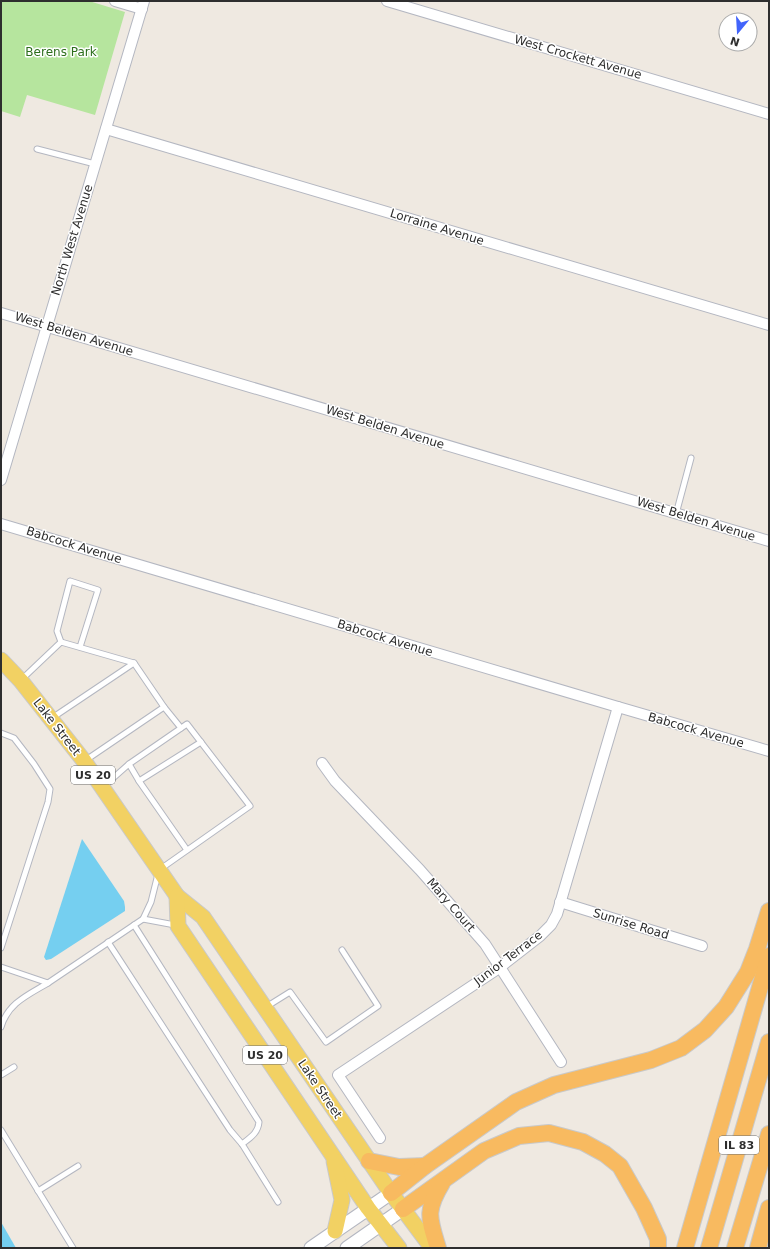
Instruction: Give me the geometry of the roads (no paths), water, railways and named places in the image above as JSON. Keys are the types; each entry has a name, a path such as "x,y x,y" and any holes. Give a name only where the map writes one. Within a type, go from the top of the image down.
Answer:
{"highway":[{"path":"391,1192 425,1166 516,1102 532,1094 554,1084 651,1060 681,1048 687,1044 705,1030 726,1007 739,988 748,972 757,949 769,911"},
{"path":"685,1248 769,956"},
{"name":"IL 83","path":"710,1248 769,1042"},
{"path":"403,1209 484,1151 519,1136 549,1133 583,1142 605,1154 620,1166 644,1208 658,1239 658,1248"},
{"name":"IL 83","path":"735,1248 769,1134"},
{"path":"369,1161 399,1167 425,1166"},
{"path":"438,1248 430,1222 430,1206 434,1196 444,1180"},
{"path":"758,1248 769,1208"}],"main road":[{"name":"Lake Street","path":"1,660 21,681 84,761 176,896 203,917 369,1161 432,1248"},
{"name":"Lake Street","path":"176,896 178,926"},
{"name":"US 20","path":"178,926 368,1208 399,1248"},
{"path":"332,1154 342,1200 335,1231"},
{"path":"311,1248 391,1192"},
{"path":"348,1248 403,1209"}],"street":[{"path":"115,1 143,5"},
{"name":"West Crockett Avenue","path":"387,1 769,114"},
{"name":"North West Avenue","path":"2,476 143,5"},
{"name":"Lorraine Avenue","path":"106,128 769,325"},
{"name":"West Belden Avenue","path":"1,313 769,541"},
{"name":"Babcock Avenue","path":"1,524 618,708 769,751"},
{"name":"Junior Terrace","path":"380,1138 338,1075 499,968 540,936 551,925 557,914 618,708"},
{"name":"Mary Court","path":"322,763 335,781 420,870 485,944 499,968 561,1062"},
{"name":"Sunrise Road","path":"560,902 702,946"}],"lane":[{"path":"37,149 95,164"},
{"path":"676,514 691,458"},
{"path":"61,642 57,631 70,581 98,590 80,647"},
{"path":"61,642 134,663 164,708 181,728"},
{"path":"21,681 61,642"},
{"path":"51,719 134,663"},
{"path":"84,761 164,708"},
{"path":"1,1027 4,1018 12,1007 143,919 151,902 159,870 250,806 187,724 129,764 102,788"},
{"path":"1,733 14,738 34,764 50,789 48,802 1,948"},
{"path":"139,781 201,742"},
{"path":"129,764 139,781 187,850"},
{"path":"143,919 178,926"},
{"path":"134,925 259,1122 255,1134 242,1144"},
{"path":"108,942 230,1130 242,1144 278,1202"},
{"path":"265,1008 290,992 326,1042 378,1006 342,950"},
{"path":"1,967 48,983"},
{"path":"1,1075 14,1067"},
{"path":"1,1130 73,1248"},
{"path":"38,1191 78,1166"}],"water":[{"path":"82,839 124,901 125,911 51,959 46,960 44,957"},
{"path":"1,1222 16,1248 1,1248"}],"park label":[{"name":"Berens Park","path":"61,52"}]}
